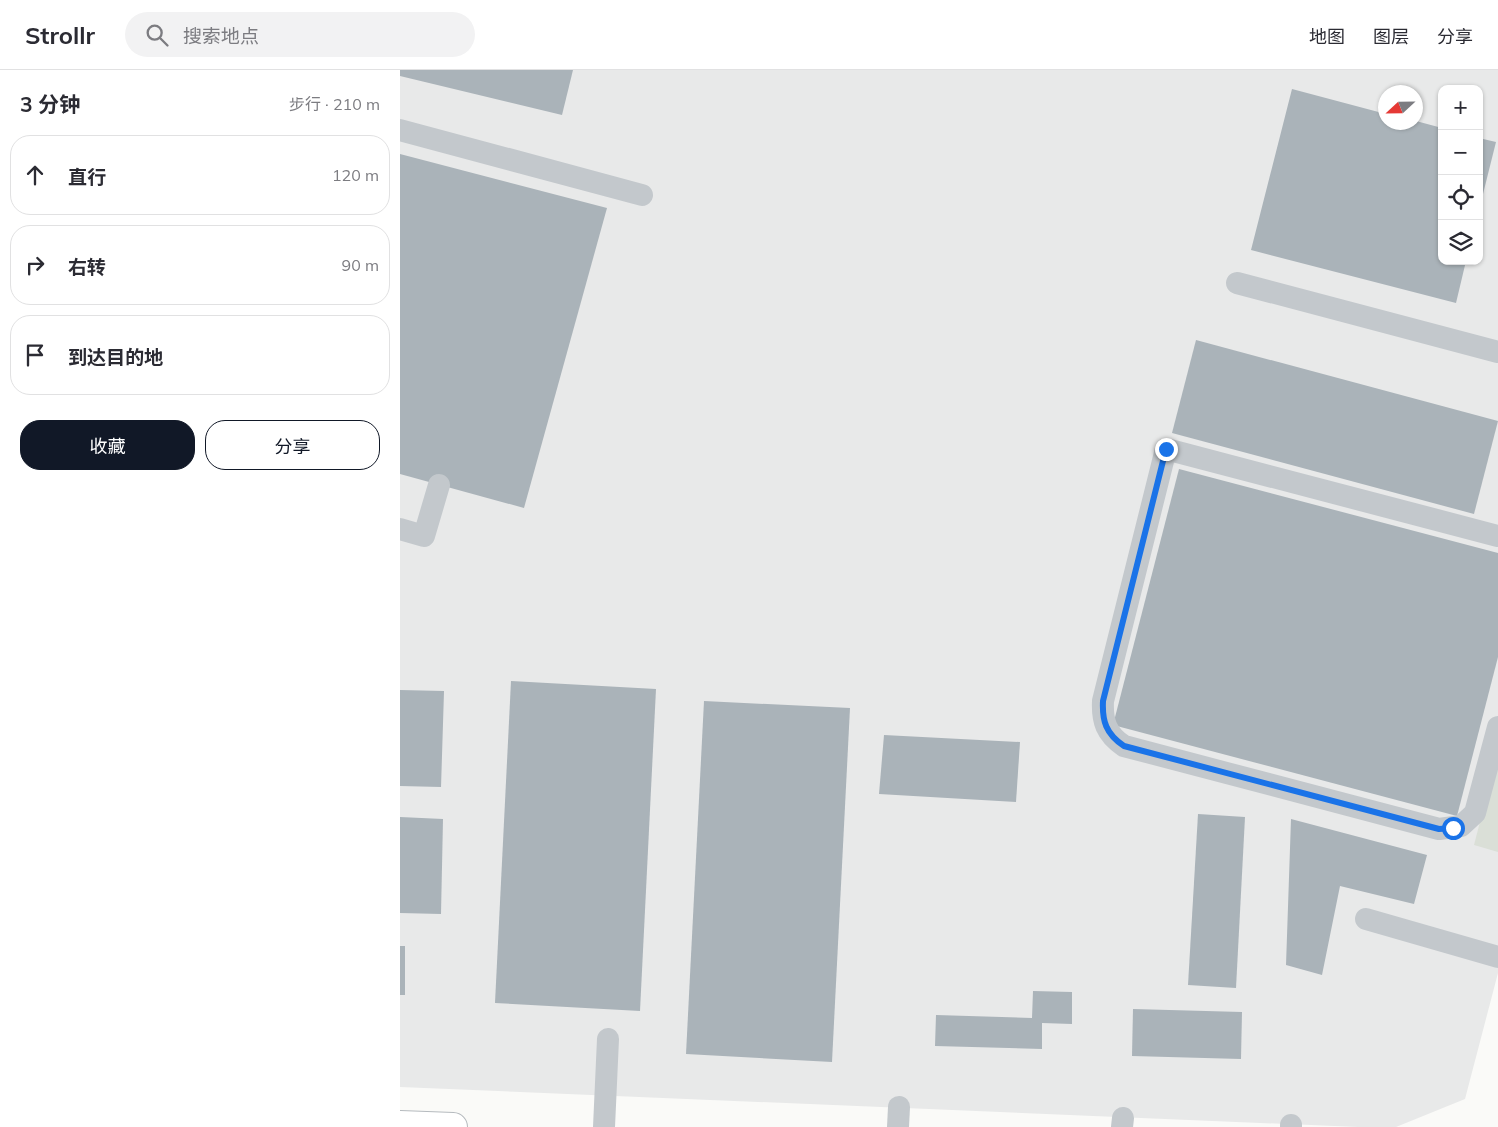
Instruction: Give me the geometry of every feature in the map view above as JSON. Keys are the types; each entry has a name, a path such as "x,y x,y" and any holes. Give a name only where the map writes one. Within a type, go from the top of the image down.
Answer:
{"main road":[{"path":"400,1125 453,1127"}],"lane":[{"path":"400,130 642,195"},
{"path":"1237,283 1498,352"},
{"path":"1498,536 1166,449 1103,701 1102,716 1105,728 1115,740 1124,746 1439,829 1462,826 1476,813 1498,727"},
{"path":"400,529 424,536 439,485"},
{"path":"1366,919 1498,957"},
{"path":"604,1127 608,1039"}],"shaded area":[{"path":"400,70 1498,70 1498,973 1465,1099 1396,1127 1358,1127 400,1087"},
{"path":"1498,752 1498,852 1474,845"}],"building":[{"path":"400,70 573,70 562,115 400,76"},
{"path":"1292,89 1378,112 1378,130 1423,130 1423,123 1438,127 1438,265 1465,265 1456,303 1251,250"},
{"path":"1483,139 1496,142 1483,194"},
{"path":"400,154 607,208 524,508 400,474"},
{"path":"1196,340 1498,421 1474,514 1172,433"},
{"path":"1179,469 1498,553 1498,657 1457,816 1113,725"},
{"path":"511,681 656,689 640,1011 495,1003"},
{"path":"400,690 444,691 441,787 400,786"},
{"path":"704,701 850,708 832,1062 686,1054"},
{"path":"884,735 1020,742 1016,802 879,794"},
{"path":"1198,814 1245,817 1236,988 1188,985"},
{"path":"400,817 443,819 441,914 400,913"},
{"path":"1291,819 1427,855 1414,904 1340,886 1322,975 1286,965"},
{"path":"400,946 405,946 405,995 400,995"},
{"path":"1033,991 1072,992 1072,1024 1042,1023 1042,1049 935,1046 936,1015 1032,1018"},
{"path":"1133,1009 1242,1012 1241,1059 1132,1056"}],"route":[{"path":"1166,449 1103,701 1102,716 1105,728 1115,740 1124,746 1439,829 1453,828"}]}
